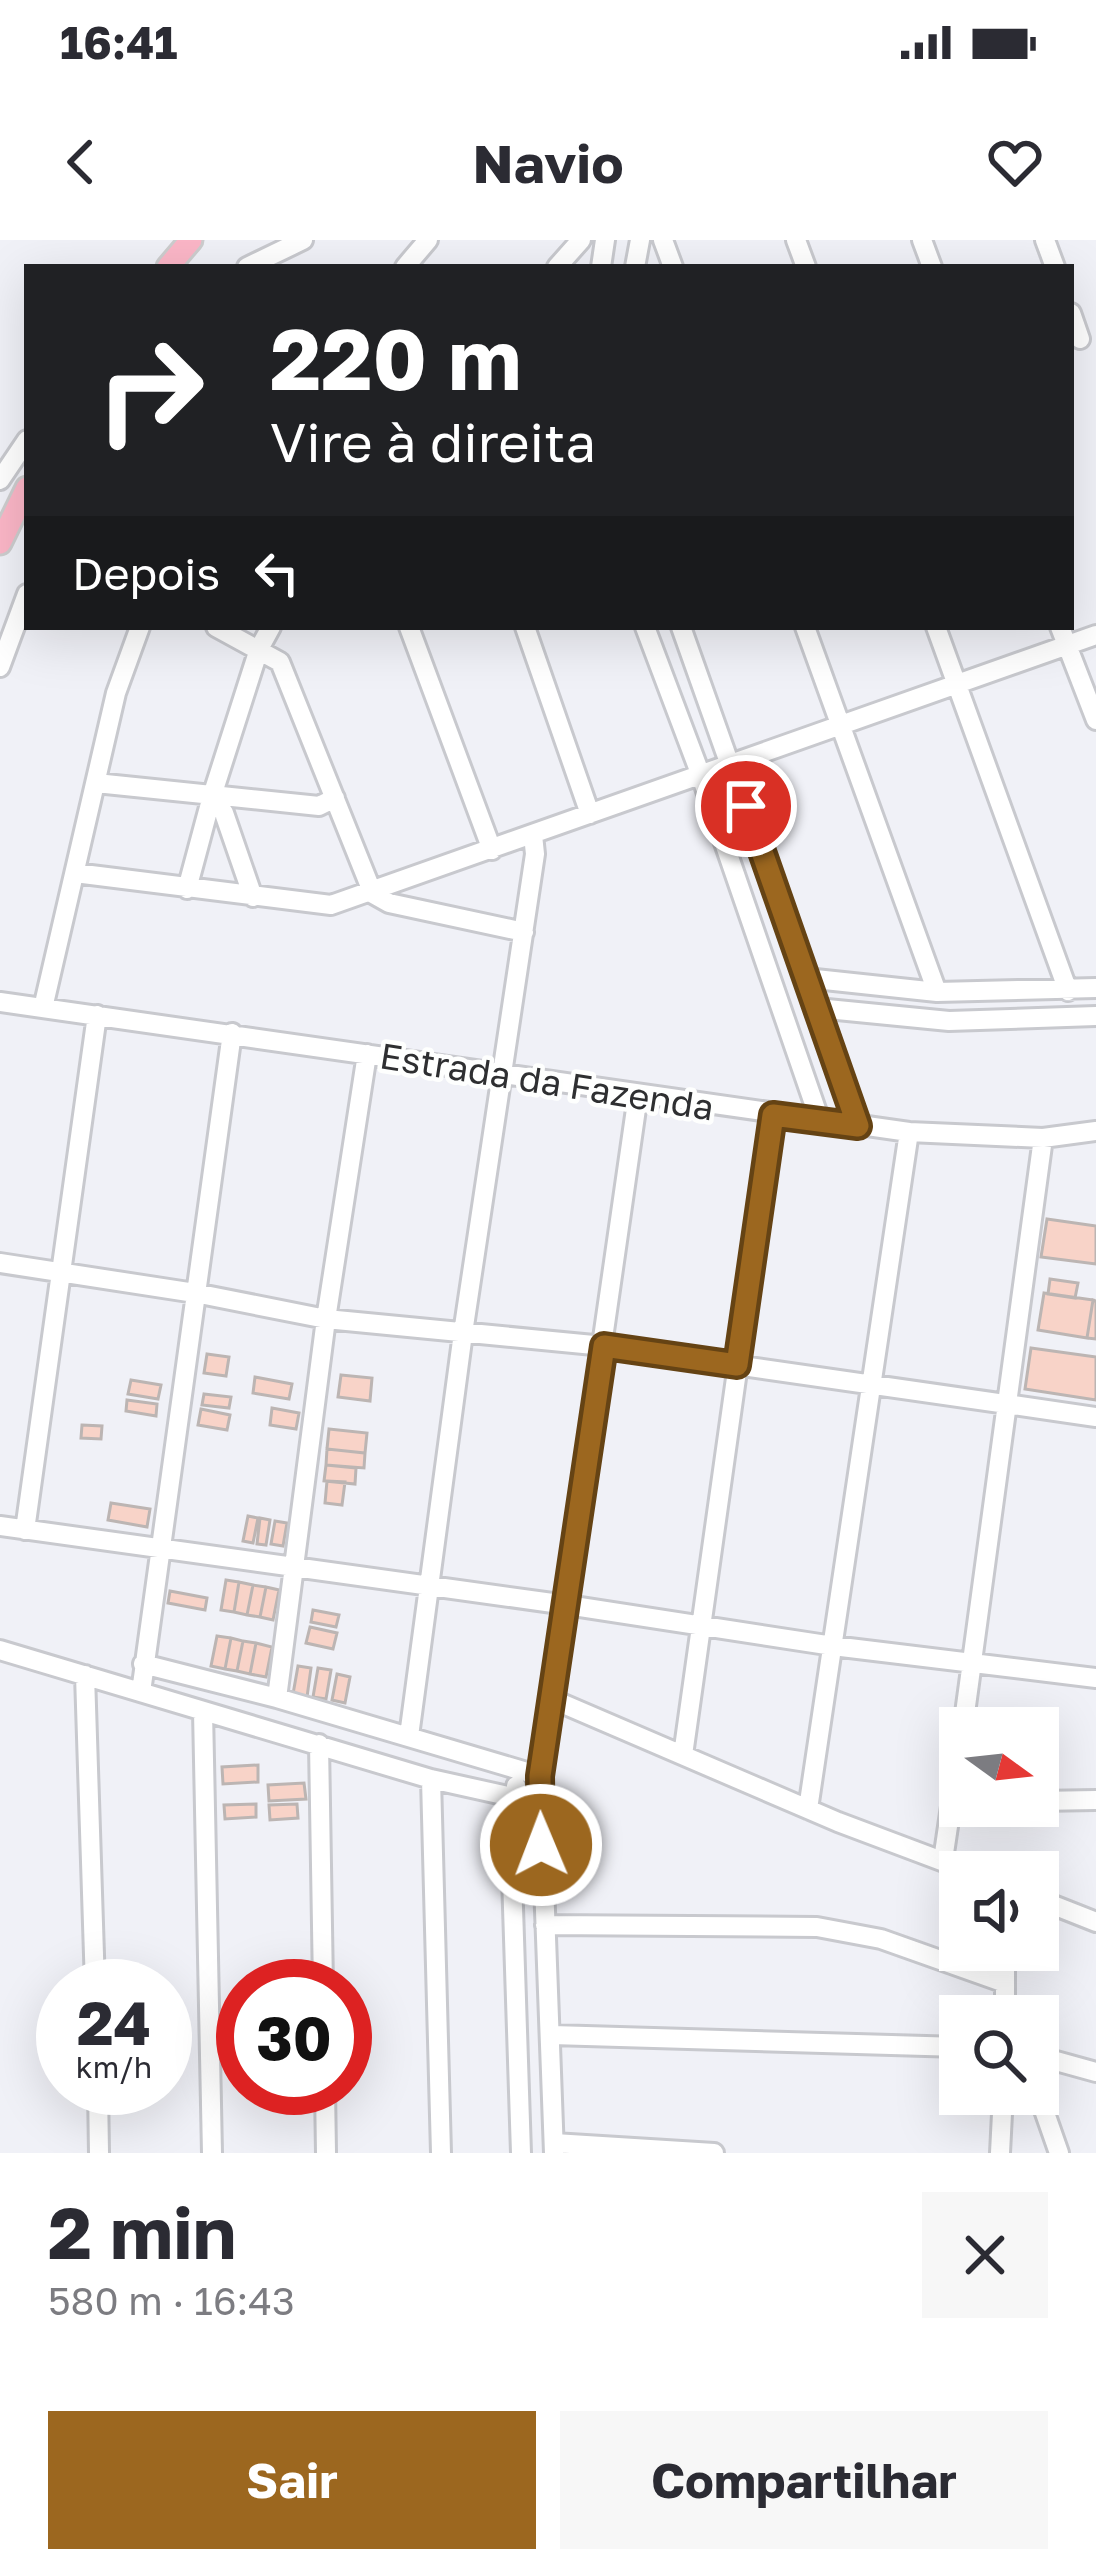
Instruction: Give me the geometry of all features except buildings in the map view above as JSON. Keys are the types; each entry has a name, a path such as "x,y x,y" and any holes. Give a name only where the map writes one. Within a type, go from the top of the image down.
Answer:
{"main road":[{"path":"171,264 191,240"},
{"path":"0,543 24,494"}],"street":[{"path":"408,264 428,240"},
{"path":"560,264 581,240"},
{"path":"253,264 295,244"},
{"path":"0,480 24,444"},
{"path":"0,667 24,602"},
{"path":"43,1008 116,693 139,630"},
{"path":"222,630 280,662 373,894 388,903 524,932"},
{"path":"187,889 212,796 269,630"},
{"path":"410,630 492,850"},
{"path":"526,630 590,814"},
{"path":"646,630 820,1121"},
{"path":"682,630 858,1126"},
{"path":"806,630 937,992"},
{"path":"937,630 1068,991"},
{"path":"74,873 331,905 373,894 955,683 1063,636 1096,635"},
{"path":"1063,636 1096,720"},
{"path":"95,783 319,806 335,798"},
{"path":"212,796 224,813 253,897"},
{"path":"409,1736 535,854 532,835"},
{"path":"806,978 937,992 1096,988"},
{"name":"Estrada da Fazenda","path":"0,1003 909,1132 1043,1138 1096,1131"},
{"path":"817,1008 949,1022 1096,1016"},
{"path":"25,1530 97,1015"},
{"path":"141,1692 232,1033"},
{"path":"277,1698 326,1319 367,1054"},
{"path":"638,1095 540,1776 554,2148 714,2153"},
{"path":"683,1756 773,1115"},
{"path":"808,1809 909,1132"},
{"path":"966,1707 1043,1138"},
{"path":"0,1263 326,1319 604,1346 1096,1417"},
{"path":"0,1526 833,1646 1096,1678"},
{"path":"0,1650 431,1779 539,1803"},
{"path":"143,1664 277,1698 540,1776"},
{"path":"85,1675 94,1959"},
{"path":"554,1700 808,1809 939,1858"},
{"path":"203,1711 212,2153"},
{"path":"319,1744 323,1959"},
{"path":"518,1769 512,1877 521,2153"},
{"path":"431,1779 441,2153"},
{"path":"1059,1801 1096,1799"},
{"path":"1059,1907 1096,1922"},
{"path":"545,1925 829,1928 881,1939 1005,1983"},
{"path":"1005,1971 1005,1995"},
{"path":"552,2035 939,2046"},
{"path":"1059,2062 1096,2072"},
{"path":"98,2115 99,2153"},
{"path":"325,2115 326,2153"},
{"path":"1000,2153 1002,2115"},
{"path":"1046,2115 1059,2153"}],"route":[{"path":"541,1845 540,1776 604,1346 737,1365 773,1115 858,1126 746,806"}]}
